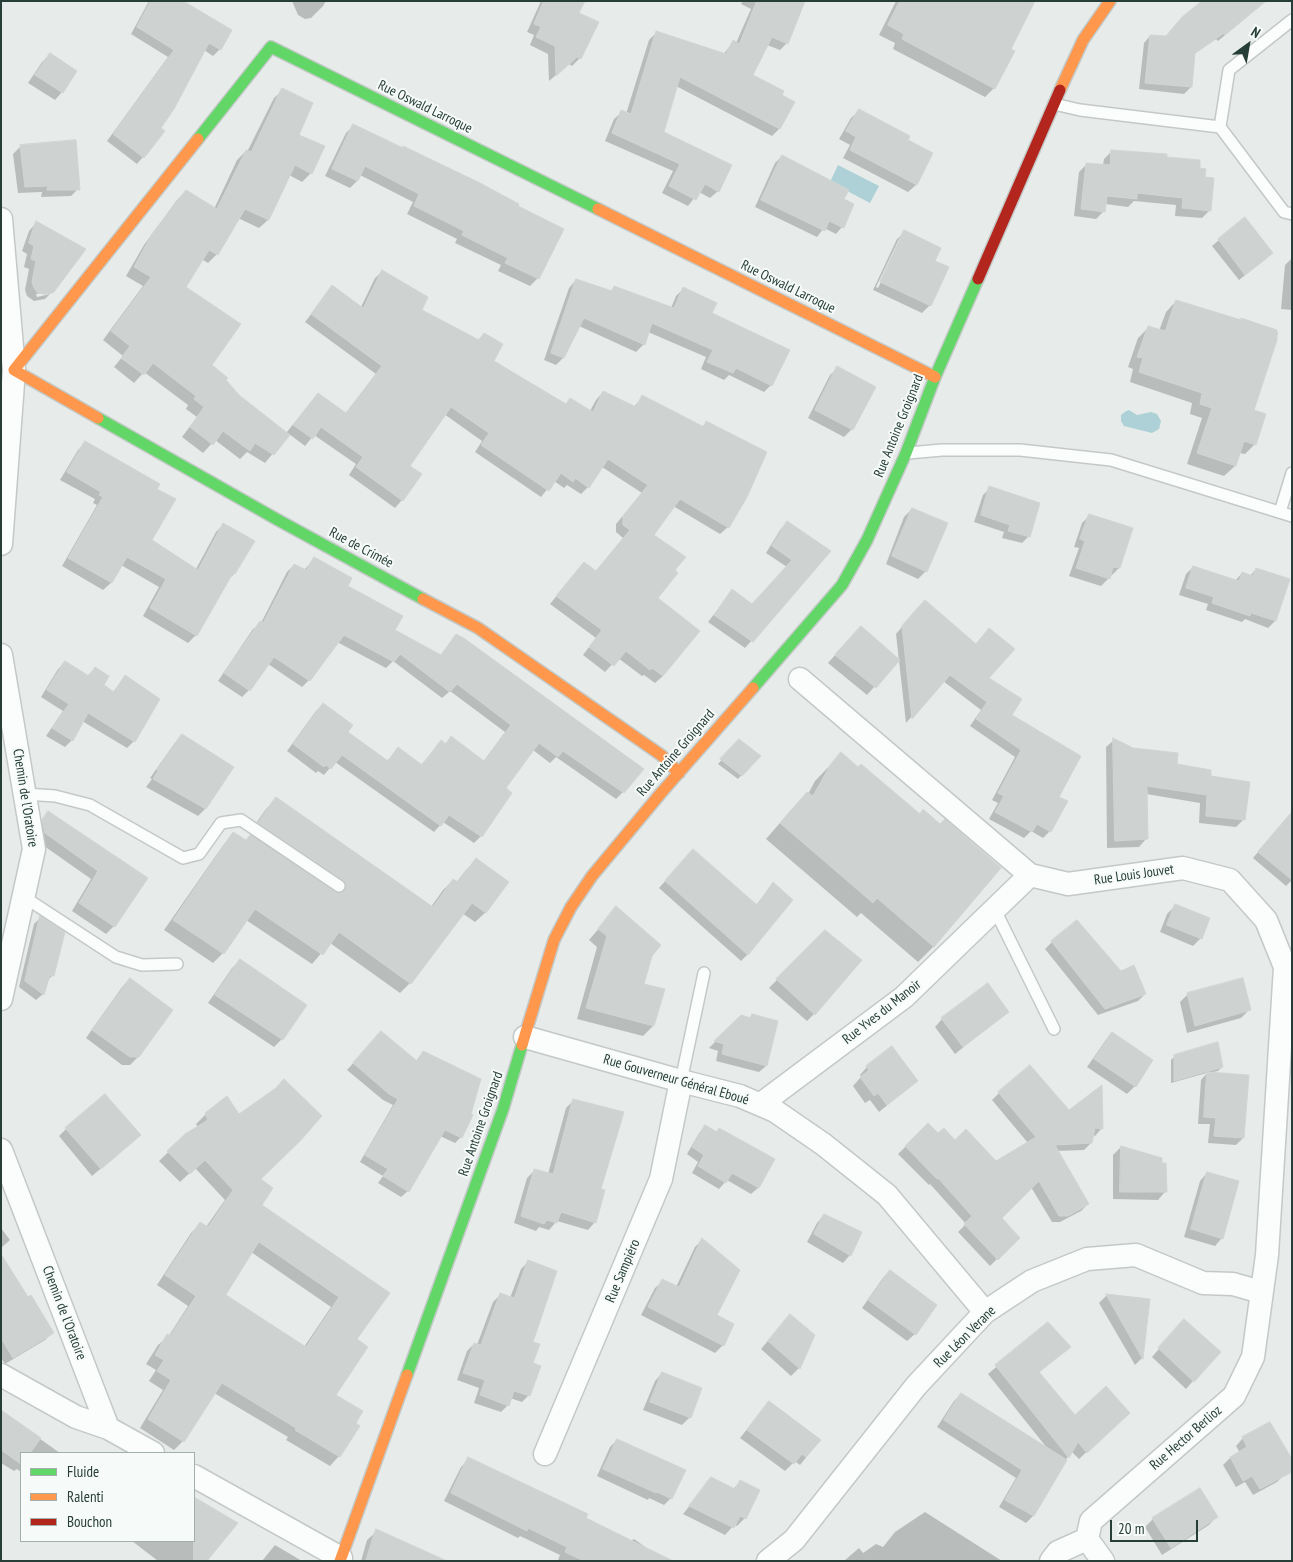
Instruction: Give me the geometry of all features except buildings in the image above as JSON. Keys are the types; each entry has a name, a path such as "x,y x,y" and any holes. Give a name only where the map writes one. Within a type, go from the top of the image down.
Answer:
{"street":[{"name":"Rue Antoine Groignard","path":"341,1559 503,1109 554,940 571,907 592,876 842,585 867,540 906,453 935,377 1083,40 1110,1"},
{"name":"Rue Oswald Larroque","path":"14,370 271,47 935,377"},
{"path":"1,219 14,370 1,544"},
{"name":"Rue de Crimée","path":"14,370 278,520 478,628 661,755 679,773"},
{"name":"Chemin de l'Oratoire","path":"1,655 34,849 1,999"},
{"name":"Rue Louis Jouvet","path":"800,679 1030,875 1068,884 1183,868 1230,880 1266,920 1285,967 1267,1255 1261,1292"},
{"name":"Rue Yves du Manoir","path":"760,1104 904,997 1030,875"},
{"name":"Rue Gouverneur Général Eboué","path":"525,1037 740,1096 776,1111 823,1144 887,1195 985,1312"},
{"name":"Rue Sampiéro","path":"545,1454 661,1179 681,1081"},
{"name":"Chemin de l'Oratoire","path":"1,1150 108,1428"},
{"name":"Rue Léon Verane","path":"768,1561 794,1540 916,1386 985,1312 1032,1281 1087,1259 1136,1255 1203,1283 1233,1284 1261,1292"},
{"name":"Rue Hector Berlioz","path":"1087,1539 1091,1521 1234,1396 1253,1357 1261,1292"},
{"path":"1,1375 76,1417 108,1428 151,1452"},
{"path":"195,1477 341,1559"},
{"path":"1051,1561 1058,1552 1087,1539 1103,1561"}],"lane":[{"path":"1292,20 1229,70 1220,127 1284,212 1292,214"},
{"path":"1054,104 1080,110 1220,127"},
{"path":"906,453 942,450 1020,450 1111,460 1292,516"},
{"path":"1280,512 1292,473"},
{"path":"25,794 55,796 90,805 183,858 199,854 221,823 241,820 339,886"},
{"path":"24,897 116,957 142,964 177,964"},
{"path":"995,910 1054,1029"},
{"path":"681,1081 704,973"}],"water":[{"path":"838,165 879,186 870,203 830,182"},
{"path":"1129,410 1137,415 1151,412 1157,414 1161,421 1159,429 1152,433 1124,426 1121,421 1121,415"}],"traffic: fast":[{"path":"198,139 271,47 598,209"},
{"path":"753,688 842,585 867,540 906,453 935,377 978,279"},
{"path":"98,418 278,520 423,599"},
{"path":"407,1375 503,1109 522,1045"}],"traffic: slow":[{"path":"1060,90 1083,40 1110,1"},
{"path":"98,418 14,370 198,139"},
{"path":"598,209 935,377"},
{"path":"423,599 478,628 661,755 679,773"},
{"path":"522,1045 554,940 571,907 592,876 661,793 753,688"},
{"path":"340,1561 407,1375"}],"traffic: jam":[{"path":"978,279 1060,90"}]}
